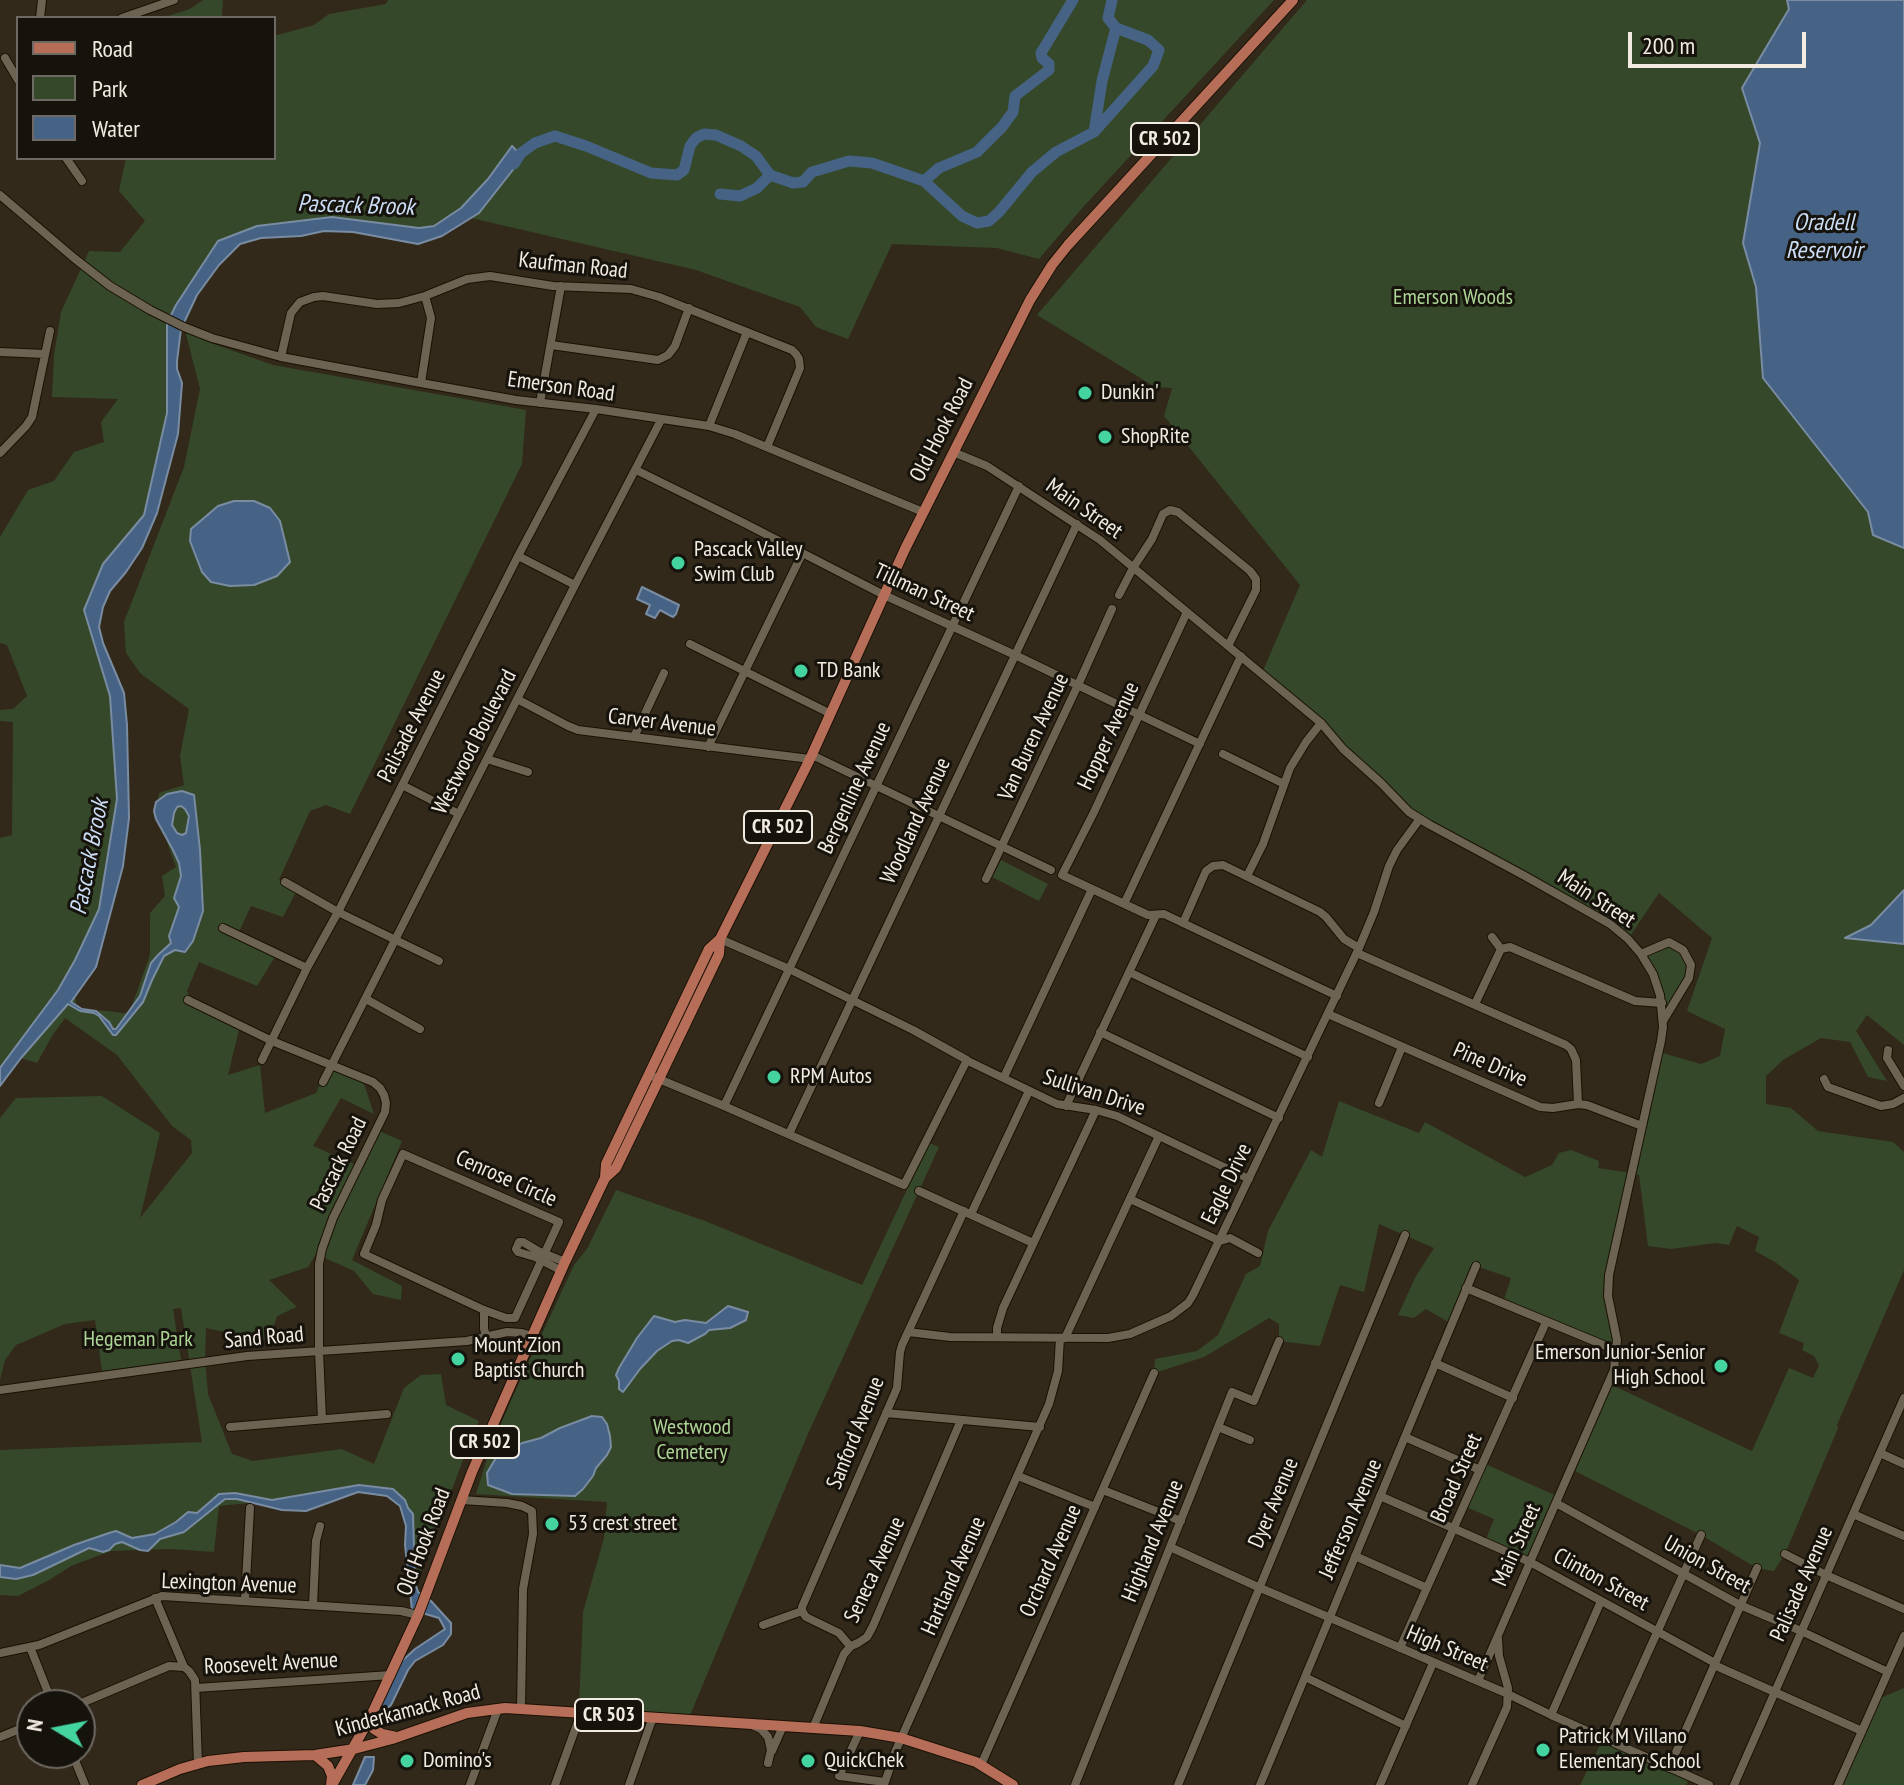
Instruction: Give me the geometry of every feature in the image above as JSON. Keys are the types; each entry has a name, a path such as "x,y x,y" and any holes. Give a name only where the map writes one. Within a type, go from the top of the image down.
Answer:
{"main road":[{"name":"Old Hook Road","path":"332,1785 391,1675 418,1615 478,1458 563,1266 605,1178 616,1168 709,949 720,939 811,757 923,512 1030,300 1068,245 1293,0"},
{"name":"Kinderkamack Road","path":"142,1785 198,1764 235,1757 315,1755 354,1749 467,1713 498,1709 860,1731 901,1738 981,1765 1012,1784"},
{"path":"370,1718 374,1729 398,1737"},
{"path":"315,1755 328,1766 332,1785"}],"street":[{"path":"128,16 174,0"},
{"path":"2,59 16,77"},
{"path":"67,160 82,181"},
{"name":"Emerson Road","path":"0,195 101,279 168,319 212,338 281,357 421,383 709,426 923,512"},
{"name":"Kaufman Road","path":"281,357 291,313 307,299 323,296 388,304 425,296 479,277 501,277 561,286 631,289 689,308 792,350 799,359 798,373 767,447"},
{"path":"540,403 561,286"},
{"path":"421,383 431,318 425,296"},
{"path":"551,345 658,360 672,350 689,308"},
{"path":"0,453 32,417 50,331"},
{"path":"709,426 747,332"},
{"path":"0,352 45,354"},
{"name":"Palisade Avenue","path":"262,1060 596,409"},
{"name":"Westwood Boulevard","path":"323,1082 661,420"},
{"name":"Main Street","path":"953,452 987,466 1100,540 1321,723 1343,749 1419,820 1610,924 1641,954 1653,974 1662,1003 1661,1041 1609,1275 1608,1296 1618,1351 1612,1379 1478,1681"},
{"name":"Tillman Street","path":"636,470 884,595 1200,744"},
{"name":"Bergenline Avenue","path":"724,1106 1019,486"},
{"path":"1119,595 1163,514 1170,510 1178,512 1256,579 1256,590 1228,646"},
{"name":"Woodland Avenue","path":"789,1134 1077,524"},
{"path":"708,747 802,554"},
{"path":"518,556 575,585"},
{"name":"Van Buren Avenue","path":"986,879 1112,609"},
{"name":"Hopper Avenue","path":"1092,889 1062,875 1187,612"},
{"path":"690,644 831,714"},
{"path":"1124,904 1241,656"},
{"path":"634,737 664,673"},
{"name":"Carver Avenue","path":"517,699 578,730 811,757 1051,870"},
{"path":"1247,876 1263,844 1297,756 1321,723"},
{"path":"1223,754 1284,784"},
{"path":"487,759 528,772"},
{"path":"402,785 459,814"},
{"name":"Eagle Drive","path":"908,1332 950,1337 1120,1336 1171,1316 1188,1303 1358,951 1372,920 1389,866 1419,820"},
{"path":"1183,923 1209,868 1223,865 1320,912 1358,951 1562,1042 1571,1049 1576,1060 1578,1104"},
{"path":"285,882 338,912 439,961"},
{"path":"1004,1077 1092,889 1148,915 1164,914 1337,996"},
{"path":"1066,1106 1156,915"},
{"path":"223,928 307,968"},
{"path":"1492,937 1501,949"},
{"name":"Sullivan Drive","path":"720,939 852,1000 1047,1100 1117,1116 1249,1179"},
{"path":"1641,954 1669,942 1683,950 1691,965 1689,978 1663,1021"},
{"path":"1501,949 1510,947 1635,1001 1662,1003"},
{"path":"1475,1004 1501,949"},
{"path":"1129,972 1308,1057"},
{"path":"366,999 420,1029"},
{"name":"Pascack Road","path":"188,1000 272,1041 373,1082 380,1088 386,1103 385,1112 333,1218 322,1249 319,1264 322,1419"},
{"name":"Pine Drive","path":"1328,1014 1540,1107 1587,1105 1642,1126"},
{"path":"1100,1032 1279,1118"},
{"path":"1379,1103 1402,1047"},
{"path":"1888,1050 1887,1058 1904,1086"},
{"path":"654,1077 904,1185 968,1061"},
{"path":"1824,1079 1828,1087 1881,1106 1904,1098"},
{"name":"Sanford Avenue","path":"802,1611 897,1388 900,1352 908,1332 1029,1091"},
{"path":"997,1337 1003,1308 1096,1110"},
{"name":"Hartland Avenue","path":"860,1731 839,1776 885,1782 901,1738 1040,1427 1054,1388 1062,1338 1159,1136"},
{"name":"Cenrose Circle","path":"403,1154 559,1222 543,1257 515,1318 506,1318 364,1254 382,1200 403,1154"},
{"path":"919,1191 1033,1243"},
{"path":"1130,1199 1220,1241 1230,1238 1258,1253"},
{"name":"Dyer Avenue","path":"1178,1785 1405,1235"},
{"path":"543,1257 563,1266"},
{"name":"Jefferson Avenue","path":"1260,1785 1476,1266"},
{"path":"1466,1288 1618,1351"},
{"path":"484,1310 487,1338"},
{"name":"Broad Street","path":"1400,1648 1546,1322"},
{"name":"Sand Road","path":"0,1390 223,1359 467,1341 507,1332 532,1336"},
{"name":"Highland Avenue","path":"1075,1785 1232,1392 1254,1401 1279,1341"},
{"path":"1435,1363 1513,1398"},
{"name":"Orchard Avenue","path":"981,1765 1154,1373"},
{"name":"Palisade Avenue","path":"1734,1785 1904,1398"},
{"path":"886,1413 1040,1427"},
{"path":"230,1427 387,1414"},
{"name":"Seneca Avenue","path":"813,1728 844,1654 850,1646 863,1640 873,1626 961,1420"},
{"path":"1218,1427 1250,1440"},
{"path":"1405,1437 1480,1470"},
{"path":"1880,1453 1904,1464"},
{"path":"1018,1476 1095,1507"},
{"path":"1103,1490 1181,1521"},
{"name":"Clinton Street","path":"1380,1496 1530,1562 1714,1664 1862,1731"},
{"path":"462,1500 528,1508 534,1518 523,1589 521,1709"},
{"name":"Union Street","path":"1556,1503 1740,1605 1888,1672"},
{"path":"245,1600 250,1508"},
{"path":"1853,1514 1904,1536"},
{"path":"313,1605 316,1541 320,1526"},
{"path":"1608,1741 1701,1535"},
{"name":"High Street","path":"1170,1547 1709,1785"},
{"path":"1785,1554 1904,1609"},
{"path":"1355,1556 1427,1588"},
{"path":"1669,1768 1757,1568"},
{"name":"Lexington Avenue","path":"0,1653 30,1647 155,1598 170,1595 401,1611 418,1615"},
{"path":"155,1598 184,1667"},
{"path":"1551,1715 1601,1601"},
{"path":"763,1625 802,1611 806,1617 839,1633 850,1646"},
{"path":"1472,1785 1503,1716 1508,1694 1498,1645 1502,1623"},
{"path":"1838,1785 1904,1636"},
{"path":"30,1647 47,1689"},
{"path":"1380,1785 1433,1663"},
{"name":"Roosevelt Avenue","path":"96,1697 169,1666 184,1667 193,1675 196,1688 391,1675"},
{"path":"1305,1677 1406,1726"},
{"path":"196,1688 198,1764"},
{"path":"470,1785 498,1709"},
{"path":"555,1785 581,1713"},
{"path":"629,1785 653,1717"},
{"path":"750,1724 768,1737 771,1750 768,1763 783,1726"}],"green space":[{"path":"203,0 223,0 222,16 168,16 190,9"},
{"name":"Hegeman Park","path":"388,0 1274,0 1039,259 997,248 892,244 848,339 816,327 800,307 696,270 471,218 419,228 332,217 257,226 176,305 167,323 167,413 144,515 103,564 84,610 110,696 117,799 99,909 72,968 77,1010 129,1014 150,955 150,913 165,896 162,876 176,867 156,811 159,793 184,785 180,756 189,709 141,674 126,653 124,622 184,467 200,389 185,330 208,342 273,365 526,410 522,464 350,814 326,805 310,811 279,880 297,890 283,917 251,906 237,936 276,955 257,986 199,962 187,991 193,1007 239,1030 228,1075 260,1065 265,1113 316,1093 329,1065 364,1084 374,1114 341,1098 313,1146 361,1167 379,1131 402,1141 352,1260 402,1286 401,1300 373,1294 354,1271 316,1254 308,1267 269,1280 297,1307 277,1316 269,1341 206,1328 208,1394 232,1454 253,1461 342,1449 374,1464 404,1388 421,1375 441,1374 446,1405 479,1421 416,1584 405,1500 359,1485 277,1500 254,1497 258,1502 219,1506 214,1552 171,1549 111,1551 71,1566 18,1596 0,1595 0,1450 202,1442 181,1308 173,1309 181,1360 102,1371 95,1320 65,1324 16,1345 5,1360 0,1380 0,1118 16,1098 102,1096 160,1133 140,1218 192,1153 191,1140 172,1126 117,1055 65,1018 37,1063 21,1058 6,1060 0,1068 0,838 12,835 13,722 0,721 0,710 13,709 27,696 7,645 0,643 0,537 28,490 54,481 74,452 104,442 101,422 118,399 52,397 54,355 61,312 89,251 120,252 145,221 119,191 126,160 276,160 276,35 314,25 329,14 386,4"},
{"name":"Emerson Woods","path":"1307,0 1787,0 1789,9 1742,88 1760,143 1743,243 1756,287 1763,378 1868,512 1873,535 1904,548 1904,890 1871,925 1846,937 1904,944 1904,1045 1867,1015 1856,1031 1887,1081 1868,1077 1850,1042 1821,1038 1783,1060 1766,1076 1766,1104 1791,1108 1818,1131 1893,1142 1904,1152 1904,1270 1785,1554 1774,1571 1757,1568 1701,1535 1571,1469 1612,1379 1614,1386 1752,1451 1789,1368 1813,1378 1819,1365 1814,1356 1802,1350 1804,1343 1779,1333 1799,1280 1755,1251 1759,1237 1737,1226 1729,1245 1715,1243 1671,1249 1648,1246 1639,1175 1632,1174 1609,1275 1618,1351 1503,1303 1511,1278 1476,1266 1452,1324 1426,1309 1414,1318 1398,1315 1416,1276 1434,1248 1379,1224 1364,1292 1340,1285 1320,1346 1279,1341 1279,1324 1269,1318 1204,1357 1154,1373 1155,1359 1197,1351 1218,1335 1246,1274 1260,1266 1268,1231 1311,1150 1322,1157 1339,1101 1419,1133 1425,1122 1525,1177 1552,1165 1559,1153 1571,1150 1599,1161 1598,1168 1631,1173 1659,1052 1701,1064 1720,1056 1725,1029 1687,1011 1712,938 1659,893 1628,939 1409,812 1262,673 1300,585 1164,416 1172,388 1155,387 1037,315"},
{"path":"1001,860 1048,884 1039,901 992,877"},
{"path":"1669,942 1683,950 1691,965 1663,1021 1662,1003 1641,954"},
{"name":"Westwood Cemetery","path":"929,1143 939,1147 807,1436 688,1720 581,1713 583,1612 604,1538 607,1502 476,1494 489,1452 513,1396 574,1265 587,1249 616,1190 705,1221 862,1285"},
{"path":"1483,1463 1559,1497 1530,1562 1485,1542 1494,1519 1464,1506"},
{"path":"1904,1688 1904,1785 1838,1785 1876,1700"},
{"path":"1603,1739 1690,1777 1686,1785 1580,1785"}],"water":[{"name":"Oradell Reservoir","path":"1787,0 1904,0 1904,548 1873,535 1868,512 1763,378 1756,287 1743,243 1760,143 1742,88 1789,9"},
{"path":"512,146 523,157 479,213 442,236 418,244 353,232 324,231 301,236 261,238 240,244 219,265 197,295 181,329 177,361 182,383 178,434 157,513 142,548 110,591 99,627 124,693 129,818 123,866 96,967 71,1002 82,1009 96,1011 116,1029 140,996 151,963 171,943 169,936 179,907 174,898 181,876 179,863 154,811 156,802 167,794 182,791 194,795 203,911 193,941 185,952 175,950 164,956 143,1002 116,1035 99,1016 68,1004 0,1086 0,1068 58,990 99,909 117,799 110,696 84,610 103,564 144,515 167,413 167,323 176,305 218,241 257,226 332,217 419,228 434,226 461,208 488,179","holes":["177,807 185,809 189,816 186,833 182,835 172,825"]},
{"path":"234,501 254,501 270,508 280,521 290,562 277,576 254,585 230,586 211,582 202,572 190,541 191,529 218,506"},
{"path":"642,587 679,605 676,614 673,617 660,610 655,618 646,614 650,605 637,599"},
{"path":"1904,890 1904,944 1845,938 1871,925"},
{"path":"728,1306 748,1312 746,1320 730,1328 709,1330 688,1343 672,1341 657,1351 623,1392 619,1389 616,1375 619,1368 654,1316 675,1322 706,1323"},
{"path":"592,1416 602,1417 607,1424 611,1447 593,1476 575,1496 512,1494 488,1485 487,1473 501,1453"},
{"path":"359,1485 393,1489 405,1500 413,1514 418,1592 451,1623 451,1634 443,1645 415,1661 408,1670 382,1717 376,1714 402,1661 445,1629 439,1618 412,1610 406,1526 400,1506 387,1496 358,1492 306,1511 282,1510 225,1499 184,1532 160,1539 148,1551 122,1542 103,1552 89,1548 33,1575 16,1579 0,1577 0,1565 20,1568 116,1531 132,1538 155,1534 188,1512 197,1513 219,1494 235,1493 272,1500"},
{"path":"365,1757 374,1757 373,1770 365,1785 353,1785"}],"waterway":[{"name":"Pascack Brook","path":"924,181 939,168 977,152 1013,112 1015,96 1049,70 1049,64 1041,53 1073,0"},
{"name":"Pascack Brook","path":"514,164 521,153 535,143 555,136 651,173 677,175 684,170 690,146 696,138 704,134 716,135 756,156 770,175 793,183 803,182 812,172 849,161 872,163 924,181 962,216 977,223 989,221 1032,172 1056,152 1094,132 1153,66 1159,50 1148,40 1116,28 1108,18 1112,0"},
{"name":"Pascack Brook","path":"1094,132 1102,81 1116,28"},
{"path":"720,194 740,196 757,188 770,175"}],"place":[{"name":"Dunkin'","path":"1085,393"},
{"name":"ShopRite","path":"1105,437"},
{"name":"Pascack Valley Swim Club","path":"678,563"},
{"name":"TD Bank","path":"801,671"},
{"name":"RPM Autos","path":"774,1077"},
{"name":"Mount Zion Baptist Church","path":"458,1359"},
{"name":"Emerson Junior-Senior High School","path":"1721,1366"},
{"name":"53 crest street","path":"552,1524"},
{"name":"Patrick M Villano Elementary School","path":"1543,1750"},
{"name":"Domino's","path":"407,1761"},
{"name":"QuickChek","path":"808,1761"}]}
